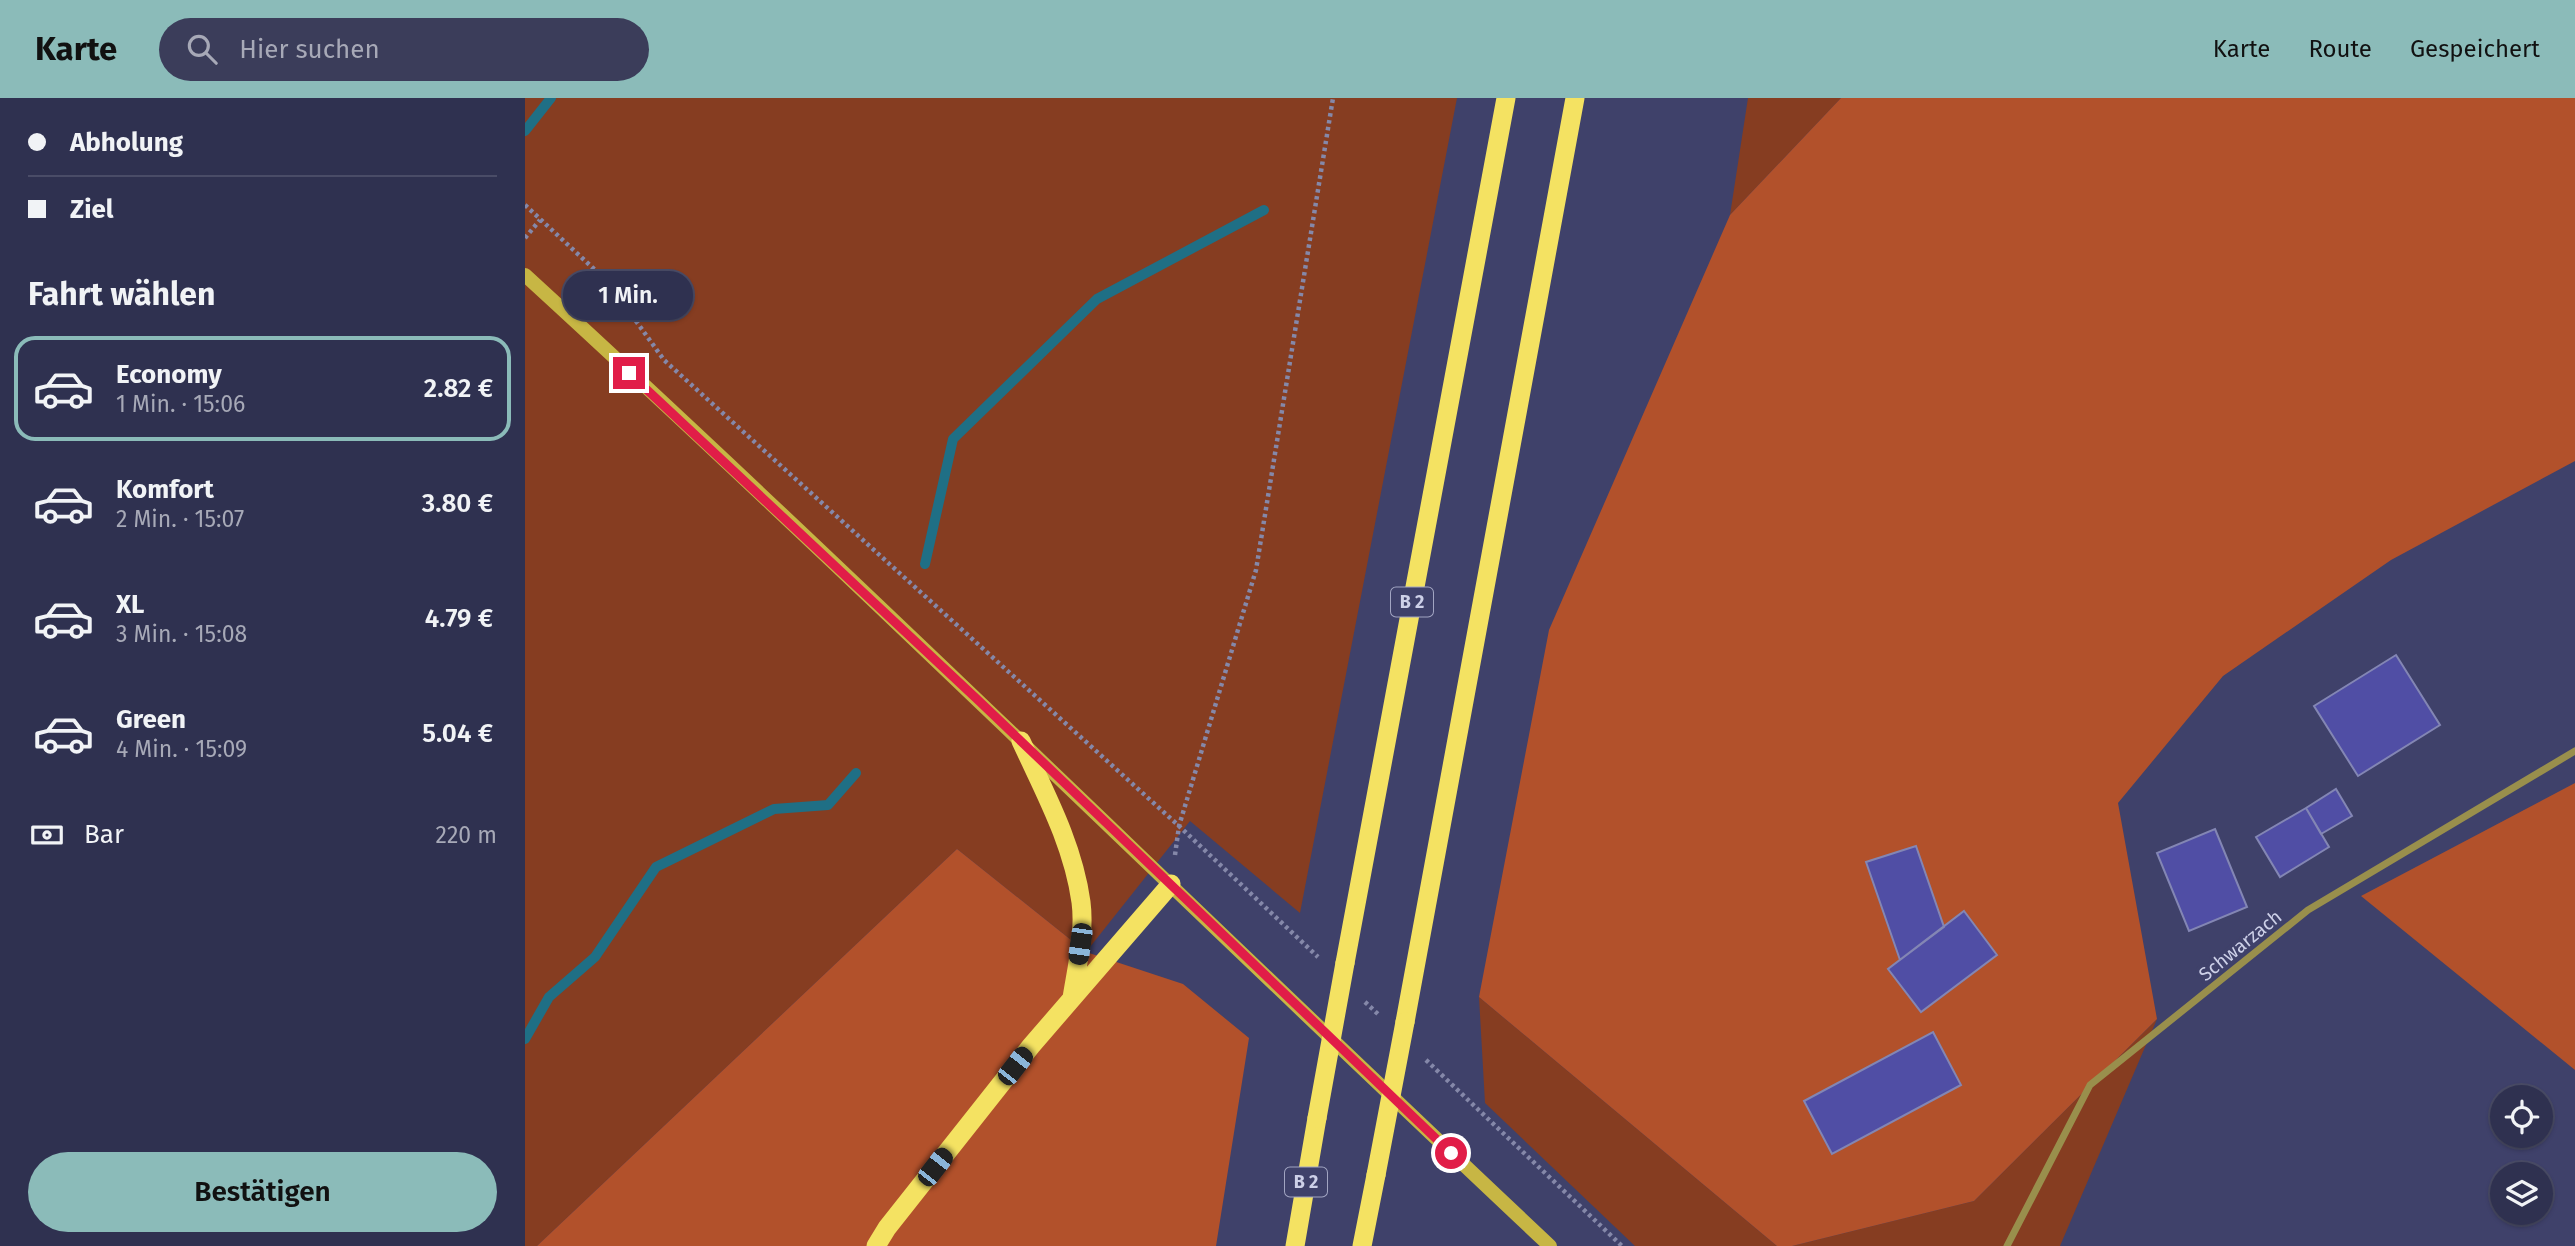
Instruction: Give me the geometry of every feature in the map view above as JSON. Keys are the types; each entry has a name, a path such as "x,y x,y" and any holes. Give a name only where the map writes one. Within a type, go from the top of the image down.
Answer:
{"highway":[{"name":"B 2","path":"1294,1246 1506,98"},
{"path":"1362,1246 1575,98"},
{"path":"1021,741 1065,838 1081,902 1080,944 1072,999"},
{"path":"876,1246 887,1228 1031,1046 1171,884"}],"main road":[{"path":"529,279 1021,741 1372,1079 1551,1246"}],"street":[{"name":"Schwarzach","path":"2007,1246 2090,1085 2308,910 2575,751"}],"path":[{"path":"1171,884 1179,826 1256,570 1333,98"},
{"path":"525,205 608,282 664,360 1179,826 1320,960"},
{"path":"525,238 540,220"},
{"path":"1360,998 1380,1017"},
{"path":"1421,1055 1622,1246"}],"shaded area":[{"path":"525,98 1457,98 1300,913 1190,821 1086,952 957,849 537,1246 525,1246"},
{"path":"1748,98 1841,98 1730,215"},
{"path":"1841,98 2575,98 2575,461 2391,560 2223,676 2118,803 2157,1019 1974,1201 1792,1246 1777,1246 1479,997 1549,630 1730,215"},
{"path":"2575,783 2575,1070 2361,896"},
{"path":"957,849 1086,952 1183,984 1249,1038 1216,1246 537,1246"},
{"path":"1479,997 1777,1246 1635,1246 1485,1103"},
{"path":"2157,1019 2060,1246 1792,1246 1974,1201"}],"building":[{"path":"2396,655 2440,725 2358,776 2314,706"},
{"path":"2336,789 2352,816 2321,834 2306,808"},
{"path":"2306,808 2329,847 2280,877 2256,837"},
{"path":"2215,829 2247,907 2189,931 2157,853"},
{"path":"1916,846 1944,927 1900,960 1866,862"},
{"path":"1964,911 1997,955 1921,1012 1888,969"},
{"path":"1933,1032 1961,1085 1832,1154 1804,1101"}],"waterway":[{"path":"525,131 551,98"},
{"path":"925,564 953,439 1097,299 1264,210"},
{"path":"525,1039 549,997 595,957 656,867 774,809 828,805 856,773"}],"route":[{"path":"629,373 979,701 1451,1153"}]}
